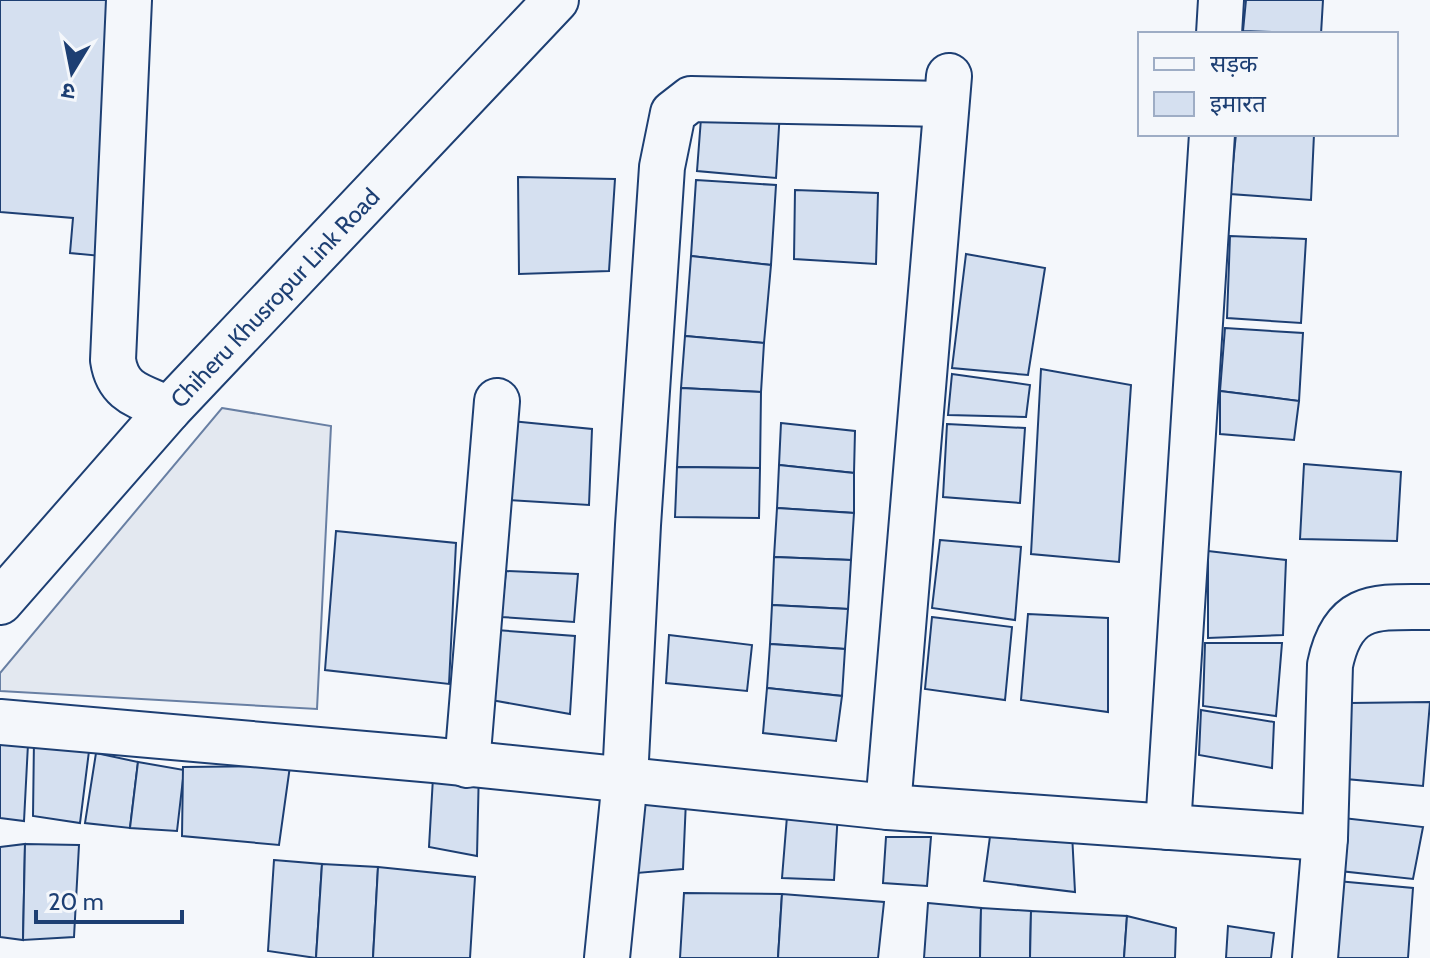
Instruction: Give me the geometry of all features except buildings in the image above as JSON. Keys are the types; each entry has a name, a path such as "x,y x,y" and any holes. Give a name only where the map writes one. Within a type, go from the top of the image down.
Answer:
{"street":[{"path":"129,0 113,360 115,374 124,388 169,409"},
{"name":"Chiheru Khusropur Link Road","path":"0,602 169,409 556,0"},
{"path":"1219,32 1221,0"},
{"path":"607,958 625,779 662,167 673,113 691,99 948,89 888,807"},
{"path":"1168,827 1212,136"},
{"path":"467,765 497,401"},
{"path":"1315,958 1325,838 1330,665 1335,641 1347,623 1366,611 1387,607 1430,607"},
{"path":"0,722 625,779 888,807 1325,838"}],"shaded area":[{"path":"222,408 331,426 317,709 0,691 0,673"}]}
